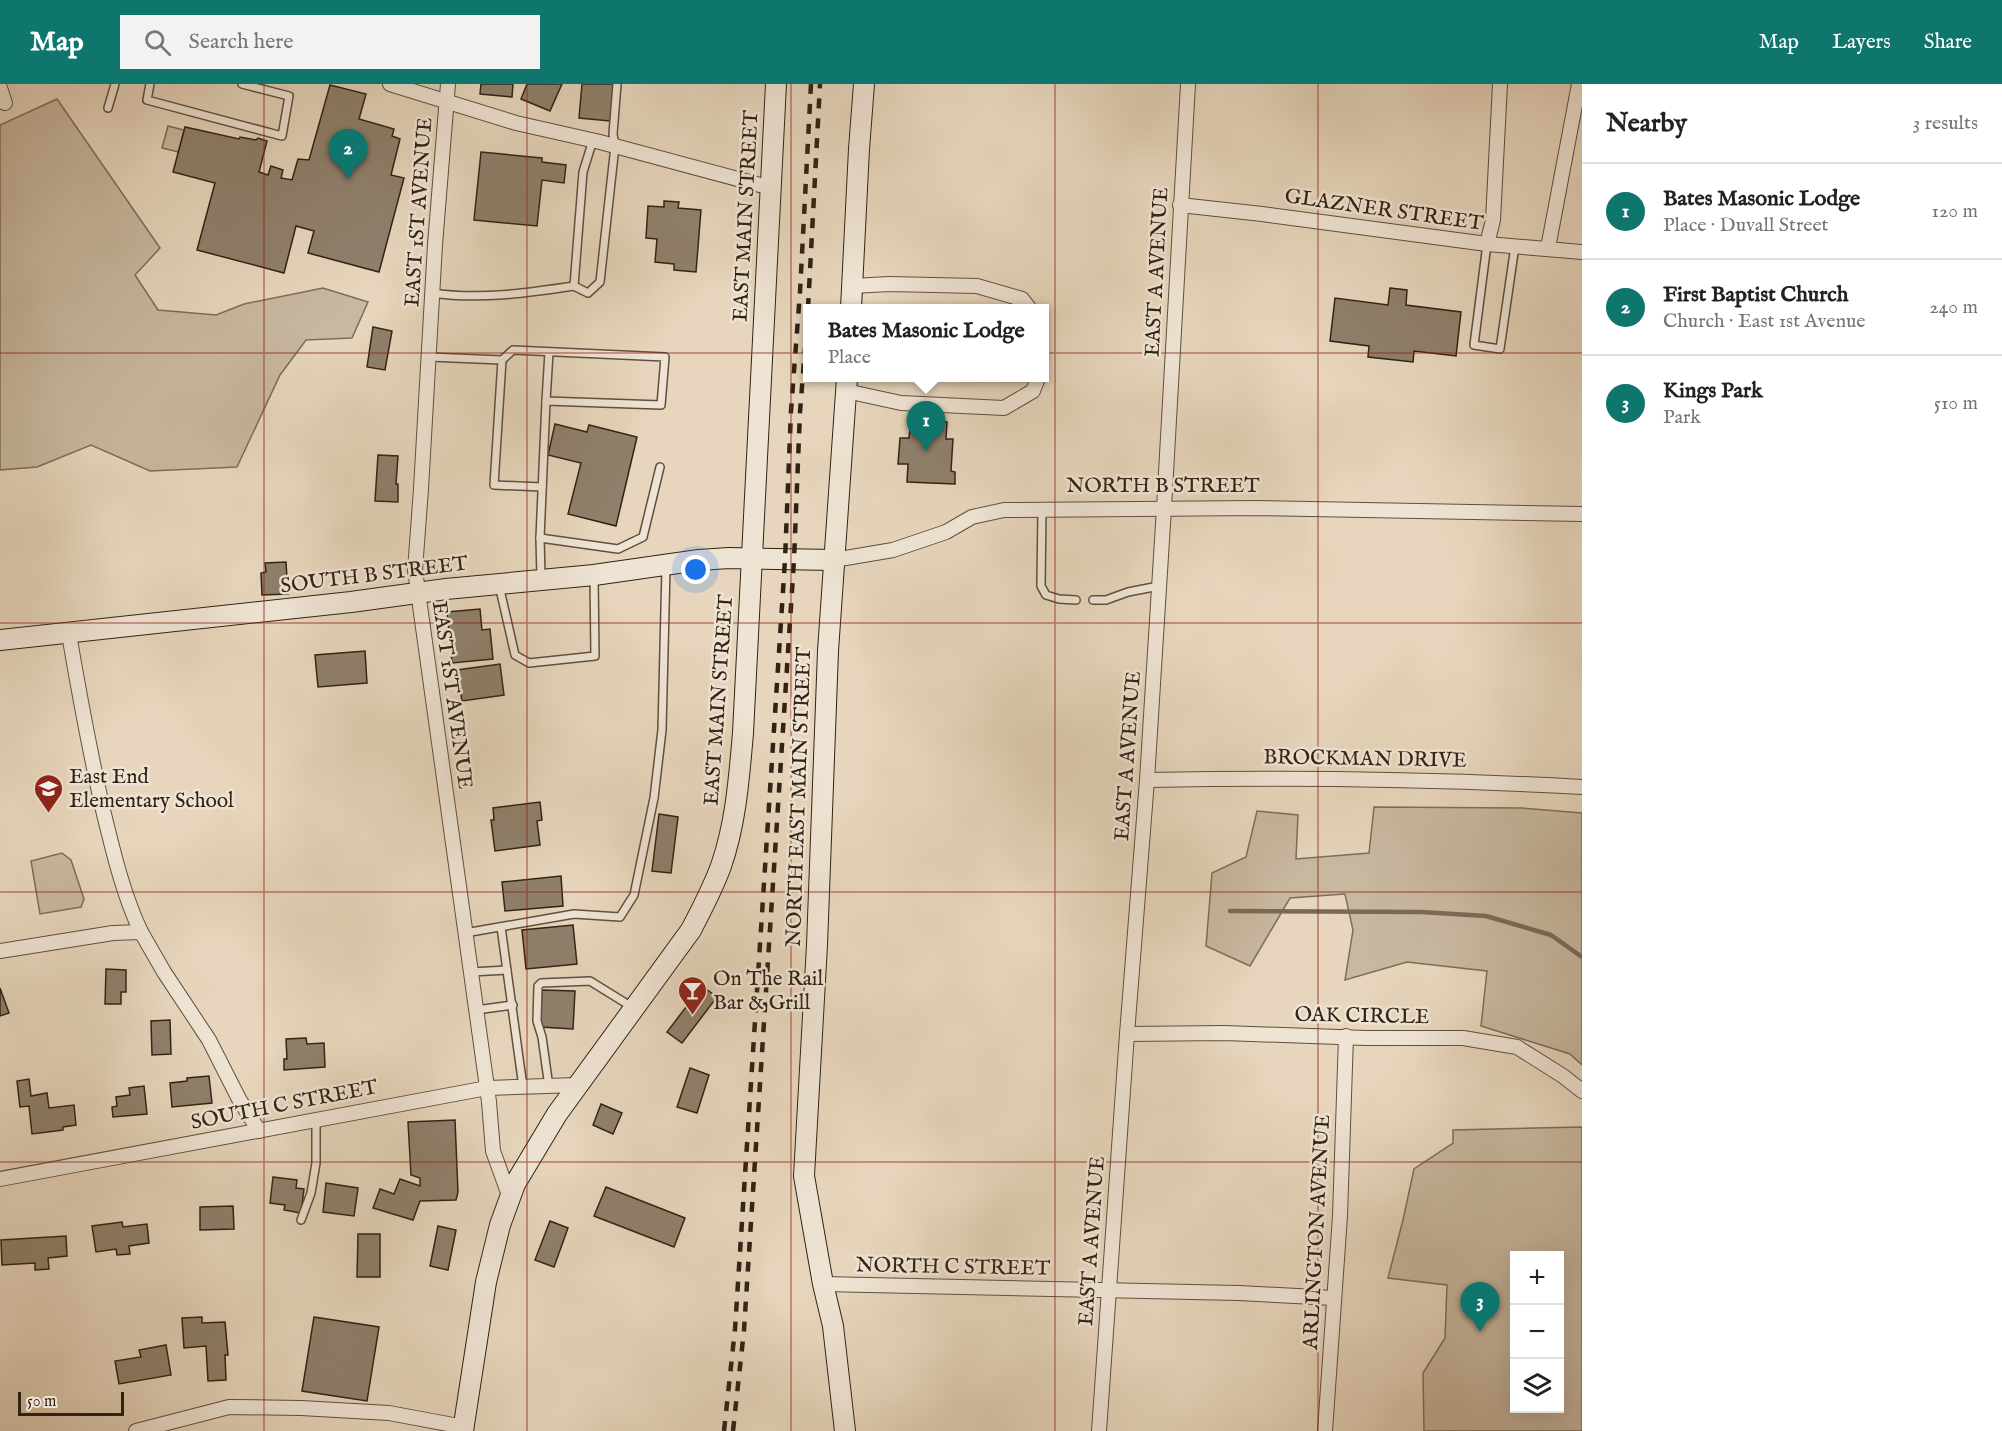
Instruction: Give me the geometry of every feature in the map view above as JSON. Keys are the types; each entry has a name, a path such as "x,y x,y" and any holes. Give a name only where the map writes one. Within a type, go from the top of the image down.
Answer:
{"street":[{"path":"390,84 516,123 593,140 771,188"},
{"name":"EAST 1ST AVENUE","path":"448,84 432,293 415,570 487,1088 493,1151 510,1198"},
{"name":"EAST MAIN STREET","path":"464,1429 486,1282 500,1225 515,1184 578,1085 691,930 707,900 721,865 729,836 738,789 753,559 776,84"},
{"path":"851,304 864,84"},
{"name":"EAST A AVENUE","path":"1099,1431 1147,780 1188,84"},
{"path":"1487,244 1493,220 1500,84"},
{"path":"1548,248 1579,84"},
{"path":"0,88 5,103"},
{"name":"GLAZNER STREET","path":"1180,205 1487,244 1582,252"},
{"path":"853,286 889,284 977,286 1022,298 1026,304"},
{"path":"847,384 902,403 1004,408 1033,391 1036,382"},
{"name":"NORTH EAST MAIN STREET","path":"845,1431 833,1326 823,1284 804,1176 817,945 828,651 847,384"},
{"name":"NORTH B STREET","path":"753,559 834,560 893,550 946,532 972,517 1004,510 1164,508 1582,514"},
{"name":"SOUTH B STREET","path":"0,640 594,575 709,559 753,559"},
{"path":"69,634 94,767 112,846 132,913 164,972 209,1040 239,1099 259,1131"},
{"name":"BROCKMAN DRIVE","path":"1147,780 1282,777 1482,781 1582,787"},
{"path":"0,951 113,933 141,932"},
{"name":"OAK CIRCLE","path":"1127,1034 1224,1033 1366,1038 1463,1038 1517,1047 1582,1091"},
{"name":"ARLINGTON AVENUE","path":"1325,1431 1340,1216 1346,1036"},
{"name":"SOUTH C STREET","path":"0,1179 487,1088 578,1085"},
{"name":"NORTH C STREET","path":"823,1284 1239,1293 1334,1298"},
{"path":"136,1431 229,1407 389,1413 464,1429"}],"lane":[{"path":"108,108 115,84"},
{"path":"150,84 147,100 282,136 289,96 242,84"},
{"path":"432,293 458,297 500,295 574,286 588,293 600,282 615,146 613,134 617,84"},
{"path":"574,286 584,172 593,140"},
{"path":"1487,244 1474,345 1500,349 1515,246"},
{"path":"542,487 494,485 502,360 513,350 665,357 661,405 546,401"},
{"path":"541,580 540,538 549,352"},
{"path":"429,357 502,360"},
{"path":"540,538 618,549 642,537 660,467"},
{"path":"1042,509 1041,586 1046,595 1059,599 1076,600"},
{"path":"465,933 574,914 620,916 634,895 654,798 662,730 666,565"},
{"path":"499,585 514,655 529,663 595,656 594,575"},
{"path":"1093,600 1106,600 1128,592 1159,586"},
{"path":"501,927 524,1087"},
{"path":"470,972 507,970"},
{"path":"549,1087 542,1037 537,1021 538,986 541,983 590,981 634,1008"},
{"path":"476,1010 513,1005"},
{"path":"301,1220 311,1193 316,1164 316,1120"}],"shaded area":[{"path":"57,99 160,248 135,275 158,310 216,315 244,304 323,288 368,302 352,338 306,340 280,375 237,467 150,471 91,445 37,467 0,470 0,125"},
{"path":"168,126 184,130 179,152 162,148"},
{"path":"1374,807 1522,808 1582,813 1582,1065 1570,1054 1481,1026 1487,971 1407,962 1345,980 1353,930 1345,894 1290,898 1250,966 1206,946 1212,873 1246,857 1257,811 1298,815 1296,859 1369,853"},
{"path":"62,853 71,860 84,899 81,907 40,914 31,861"},
{"path":"1582,1127 1582,1431 1424,1431 1423,1373 1445,1338 1447,1285 1388,1278 1414,1169 1453,1143 1453,1130"}],"building":[{"path":"481,84 513,84 512,97 480,94"},
{"path":"527,84 562,84 550,111 521,99"},
{"path":"582,84 614,84 610,121 579,118"},
{"path":"330,85 366,94 359,119 394,129 392,136 400,139 391,175 404,178 379,272 308,253 314,231 296,226 284,273 197,250 215,183 173,172 185,127 239,139 240,137 256,140 258,138 267,141 259,172 268,175 271,166 283,170 281,178 292,180 298,159 309,160"},
{"path":"481,152 542,158 542,162 566,165 564,183 542,180 537,226 474,220"},
{"path":"664,201 679,202 678,208 701,210 696,272 674,270 674,264 655,262 657,239 646,238 648,206 664,207"},
{"path":"1390,288 1407,290 1406,305 1461,312 1456,356 1414,351 1413,362 1368,357 1369,346 1330,341 1335,298 1388,305"},
{"path":"373,327 392,331 385,370 367,367"},
{"path":"911,420 947,422 946,439 953,439 951,471 955,472 955,484 907,482 908,464 898,464 900,438 909,438"},
{"path":"555,424 587,432 589,425 637,437 616,526 568,514 581,463 548,455"},
{"path":"378,455 398,456 396,484 398,484 398,502 375,501"},
{"path":"286,562 288,594 262,595 261,573 266,572 265,563"},
{"path":"480,609 482,630 490,629 493,659 452,663 447,612"},
{"path":"365,651 367,683 318,687 315,655"},
{"path":"500,664 504,695 462,701 457,670"},
{"path":"540,802 542,820 537,821 540,845 495,851 491,820 494,820 493,808"},
{"path":"659,814 678,817 671,873 652,871"},
{"path":"561,876 563,906 505,911 502,882"},
{"path":"573,925 577,964 526,969 522,930"},
{"path":"106,969 126,970 126,992 121,992 121,1004 105,1004"},
{"name":"On The Rail Bar & Grill","path":"702,986 717,997 682,1043 667,1032"},
{"path":"0,988 9,1013 0,1016"},
{"path":"542,990 575,991 573,1029 540,1027"},
{"path":"170,1020 171,1054 152,1055 151,1021"},
{"path":"306,1038 307,1044 324,1043 325,1067 284,1070 284,1059 287,1059 286,1039"},
{"path":"690,1068 709,1075 697,1113 677,1107"},
{"path":"209,1076 212,1103 172,1107 170,1083 187,1081 187,1078"},
{"path":"29,1079 31,1096 47,1093 49,1108 74,1105 76,1125 63,1127 63,1130 32,1134 29,1106 20,1107 17,1081"},
{"path":"144,1086 147,1114 113,1117 112,1107 117,1106 116,1097 130,1095 129,1088"},
{"path":"601,1104 622,1113 613,1134 593,1125"},
{"path":"455,1120 458,1192 456,1200 420,1201 413,1220 373,1208 380,1189 394,1194 400,1179 420,1186 420,1178 411,1175 408,1122"},
{"path":"273,1177 297,1180 296,1188 304,1189 301,1213 284,1210 285,1205 270,1203"},
{"path":"326,1183 358,1188 354,1216 323,1212"},
{"path":"606,1187 685,1218 674,1247 594,1216"},
{"path":"233,1206 234,1229 200,1230 200,1207"},
{"path":"550,1221 568,1228 554,1267 535,1260"},
{"path":"122,1222 123,1227 147,1224 149,1243 129,1246 130,1254 117,1255 116,1249 96,1252 92,1226"},
{"path":"438,1226 456,1230 448,1270 430,1266"},
{"path":"358,1234 380,1234 380,1277 357,1277"},
{"path":"66,1236 67,1256 48,1258 49,1269 35,1270 35,1263 2,1265 1,1240"},
{"path":"202,1317 202,1323 225,1322 228,1355 225,1355 226,1380 208,1381 206,1346 184,1348 182,1318"},
{"path":"314,1317 379,1327 367,1401 302,1391"},
{"path":"166,1345 171,1375 119,1384 115,1361 141,1357 139,1350"}],"waterway":[{"path":"1230,911 1421,912 1486,916 1551,935 1582,957"}],"railway":[{"path":"724,1431 735,1329 785,560 791,411 811,84"},
{"path":"808,304 820,84"},
{"path":"733,1431 744,1330 794,560 803,374"}],"place":[{"name":"First Baptist Church","path":"348,179"},
{"name":"Bates Masonic Lodge","path":"926,451"},
{"name":"East End Elementary School","path":"48,814"},
{"name":"On The Rail Bar & Grill","path":"692,1016"},
{"name":"Kings Park","path":"1480,1332"}]}
